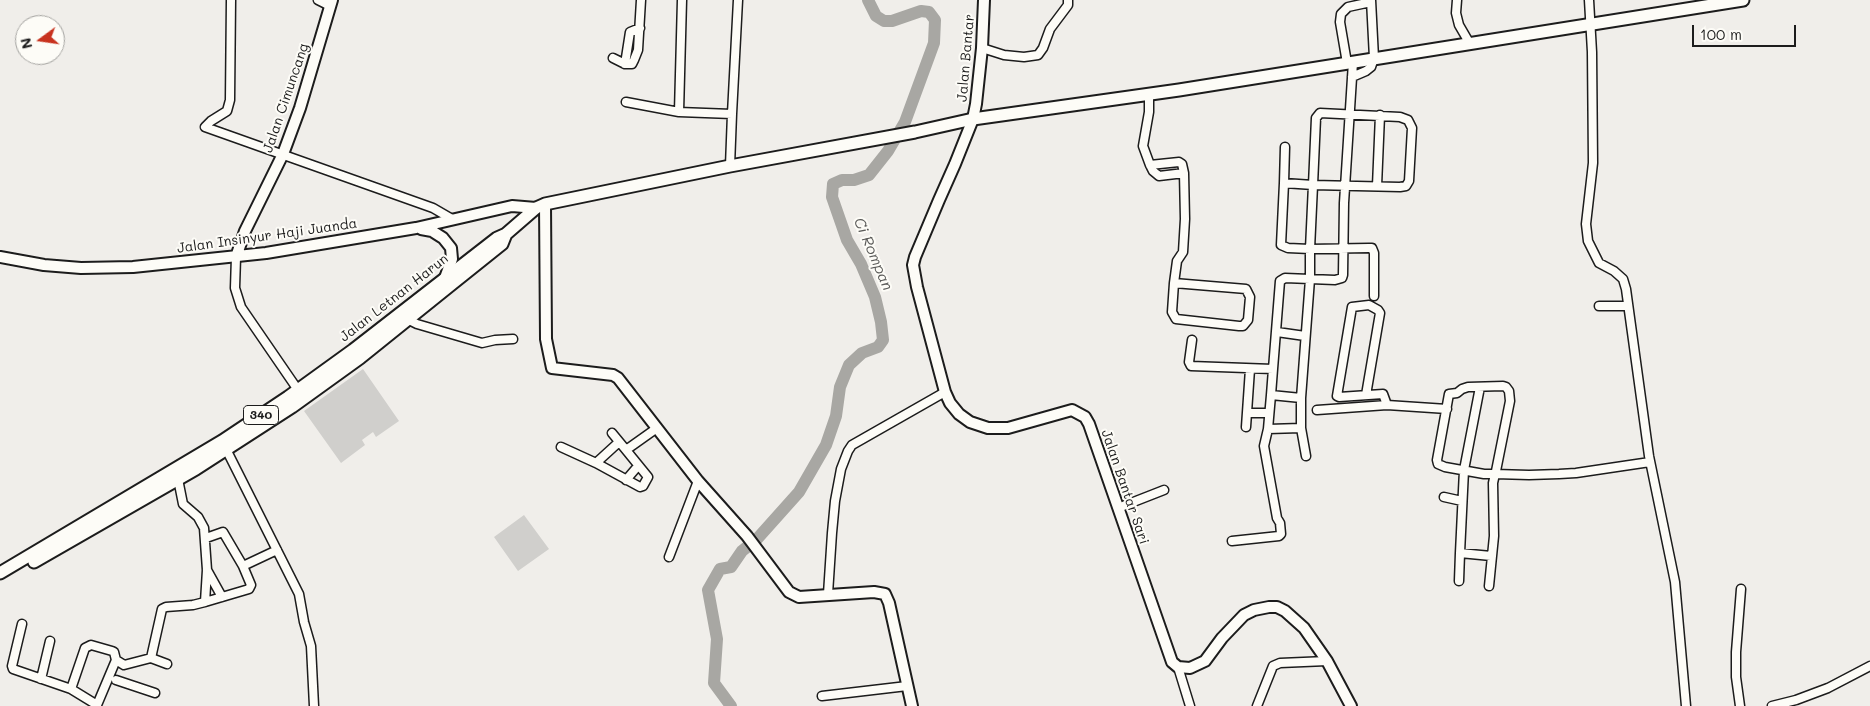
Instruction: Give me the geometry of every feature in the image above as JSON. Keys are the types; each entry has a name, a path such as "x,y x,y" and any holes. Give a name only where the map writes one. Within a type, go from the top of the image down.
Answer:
{"main road":[{"path":"506,234 541,206 730,166 884,138 973,119 1149,94 1489,41 1697,4 1743,0"},
{"name":"Jalan Letnan Harun","path":"0,573 29,561 224,445 292,408 445,278 497,238 506,234"},
{"name":"Jalan Letnan Harun","path":"224,445 298,390 409,320 502,244 506,234"},
{"path":"0,582 29,561 178,479 224,445"}],"street":[{"path":"231,0 230,100 227,111 204,127 433,208 452,219"},
{"path":"318,0 331,3"},
{"path":"613,58 625,64 630,32 640,28 642,0"},
{"path":"679,112 682,0"},
{"path":"730,166 738,0"},
{"name":"Jalan Bantar","path":"973,119 982,48 984,0"},
{"path":"982,48 1024,58 1038,55 1043,48 1050,29 1068,5 1068,0"},
{"path":"1456,0 1456,13 1459,25 1470,44"},
{"path":"1589,0 1592,52 1593,163 1586,224 1588,241 1599,263 1614,271 1623,279 1650,462 1675,582 1686,706"},
{"path":"1232,541 1281,535 1264,449 1270,413 1280,281 1285,278 1335,280 1342,278 1343,275 1342,248 1352,77 1340,22 1341,14 1348,8 1371,1 1374,58 1371,67 1352,77"},
{"name":"Jalan Cimuncang","path":"236,257 244,231 282,154 300,108 331,3"},
{"path":"1149,94 1149,112 1144,146 1152,170 1159,176 1184,173"},
{"path":"626,102 679,112 732,114"},
{"path":"1284,183 1313,184 1345,186 1404,186 1410,181 1411,124 1404,118 1349,113 1324,112 1318,114 1316,118 1313,184 1310,249 1310,279 1301,398 1301,428 1306,456"},
{"path":"1377,186 1380,115"},
{"name":"Jalan Bantar Sari","path":"973,119 956,164 918,249 914,265 917,288 945,392 950,403 959,414 970,422 988,428 1008,428 1072,410 1085,417 1172,662 1178,667"},
{"path":"1285,147 1281,245 1288,248 1369,248 1374,250 1374,296"},
{"path":"1150,165 1179,162 1182,164 1184,173 1185,219 1183,252 1177,261 1174,283 1172,312 1176,320 1239,326 1243,326 1248,320 1250,297 1246,289 1174,283"},
{"name":"Jalan Insinyur Haji Juanda","path":"0,257 44,266 81,268 133,267 236,257 416,228 512,206 541,206"},
{"path":"541,206 546,339 551,366 555,369 616,376 698,481 747,536 789,592 799,597 882,592 886,596 912,706"},
{"path":"416,228 432,231 443,238 451,248 452,259 445,278"},
{"path":"236,257 235,288 242,307 298,390"},
{"path":"1366,395 1380,313 1369,305 1352,307 1336,392 1339,397 1384,395 1387,405"},
{"path":"1599,306 1627,306"},
{"path":"409,320 482,344 495,340 513,339"},
{"path":"1277,332 1305,336"},
{"path":"1192,340 1188,362 1191,366 1273,369"},
{"path":"1246,426 1250,368"},
{"path":"1489,586 1494,536 1492,492 1496,474 1510,401 1509,391 1503,386 1480,387 1462,389 1457,393 1449,394 1437,460 1438,464 1484,474 1496,474 1576,473 1650,462"},
{"path":"1459,581 1464,470 1480,387"},
{"path":"828,594 835,501 841,469 848,451 852,446 945,392"},
{"path":"1271,395 1301,398"},
{"path":"1317,410 1387,405 1447,409"},
{"path":"1247,413 1270,413"},
{"path":"626,450 657,428"},
{"path":"1268,429 1301,428"},
{"path":"561,447 640,487 643,486 648,477 612,433"},
{"path":"596,464 619,442"},
{"path":"224,445 299,594 312,652 314,706"},
{"path":"626,480 638,466"},
{"path":"178,479 184,504 203,524 206,538 207,570 205,602"},
{"path":"669,557 698,481"},
{"path":"1118,508 1164,490"},
{"path":"1444,497 1462,500"},
{"path":"151,658 162,609 205,602 250,587 243,566 223,532 206,538"},
{"path":"243,566 277,550"},
{"path":"1460,553 1491,556"},
{"path":"207,570 222,597"},
{"path":"1740,589 1736,677 1740,706"},
{"path":"1190,706 1178,667 1190,668 1205,661 1222,638 1244,615 1269,606 1285,611 1304,628 1327,661 1351,706"},
{"path":"22,624 12,668 70,689 98,706 112,679 124,665 151,658 167,664"},
{"path":"41,679 50,640"},
{"path":"70,689 84,649 92,645 112,651 115,654 116,660 112,679"},
{"path":"116,660 124,665"},
{"path":"1257,706 1273,666 1327,661"},
{"path":"1772,706 1796,700 1828,688 1870,666"},
{"path":"112,679 155,693"},
{"path":"822,696 907,686"}],"shaded area":[{"path":"363,369 399,421 376,437 373,432 362,440 365,445 341,463 304,411"},
{"path":"524,515 549,549 518,571 494,537"}],"waterway":[{"name":"Ci Rompan","path":"731,706 714,683 717,639 708,590 720,569 731,567 742,551 757,539 799,492 826,445 836,416 840,387 849,365 862,353 878,347 883,340 875,297 861,264 847,240 832,197 833,184 842,180 854,180 869,175 888,151 905,122 934,43 935,20 929,12 921,11 892,21 884,21 876,16 868,0"}]}
